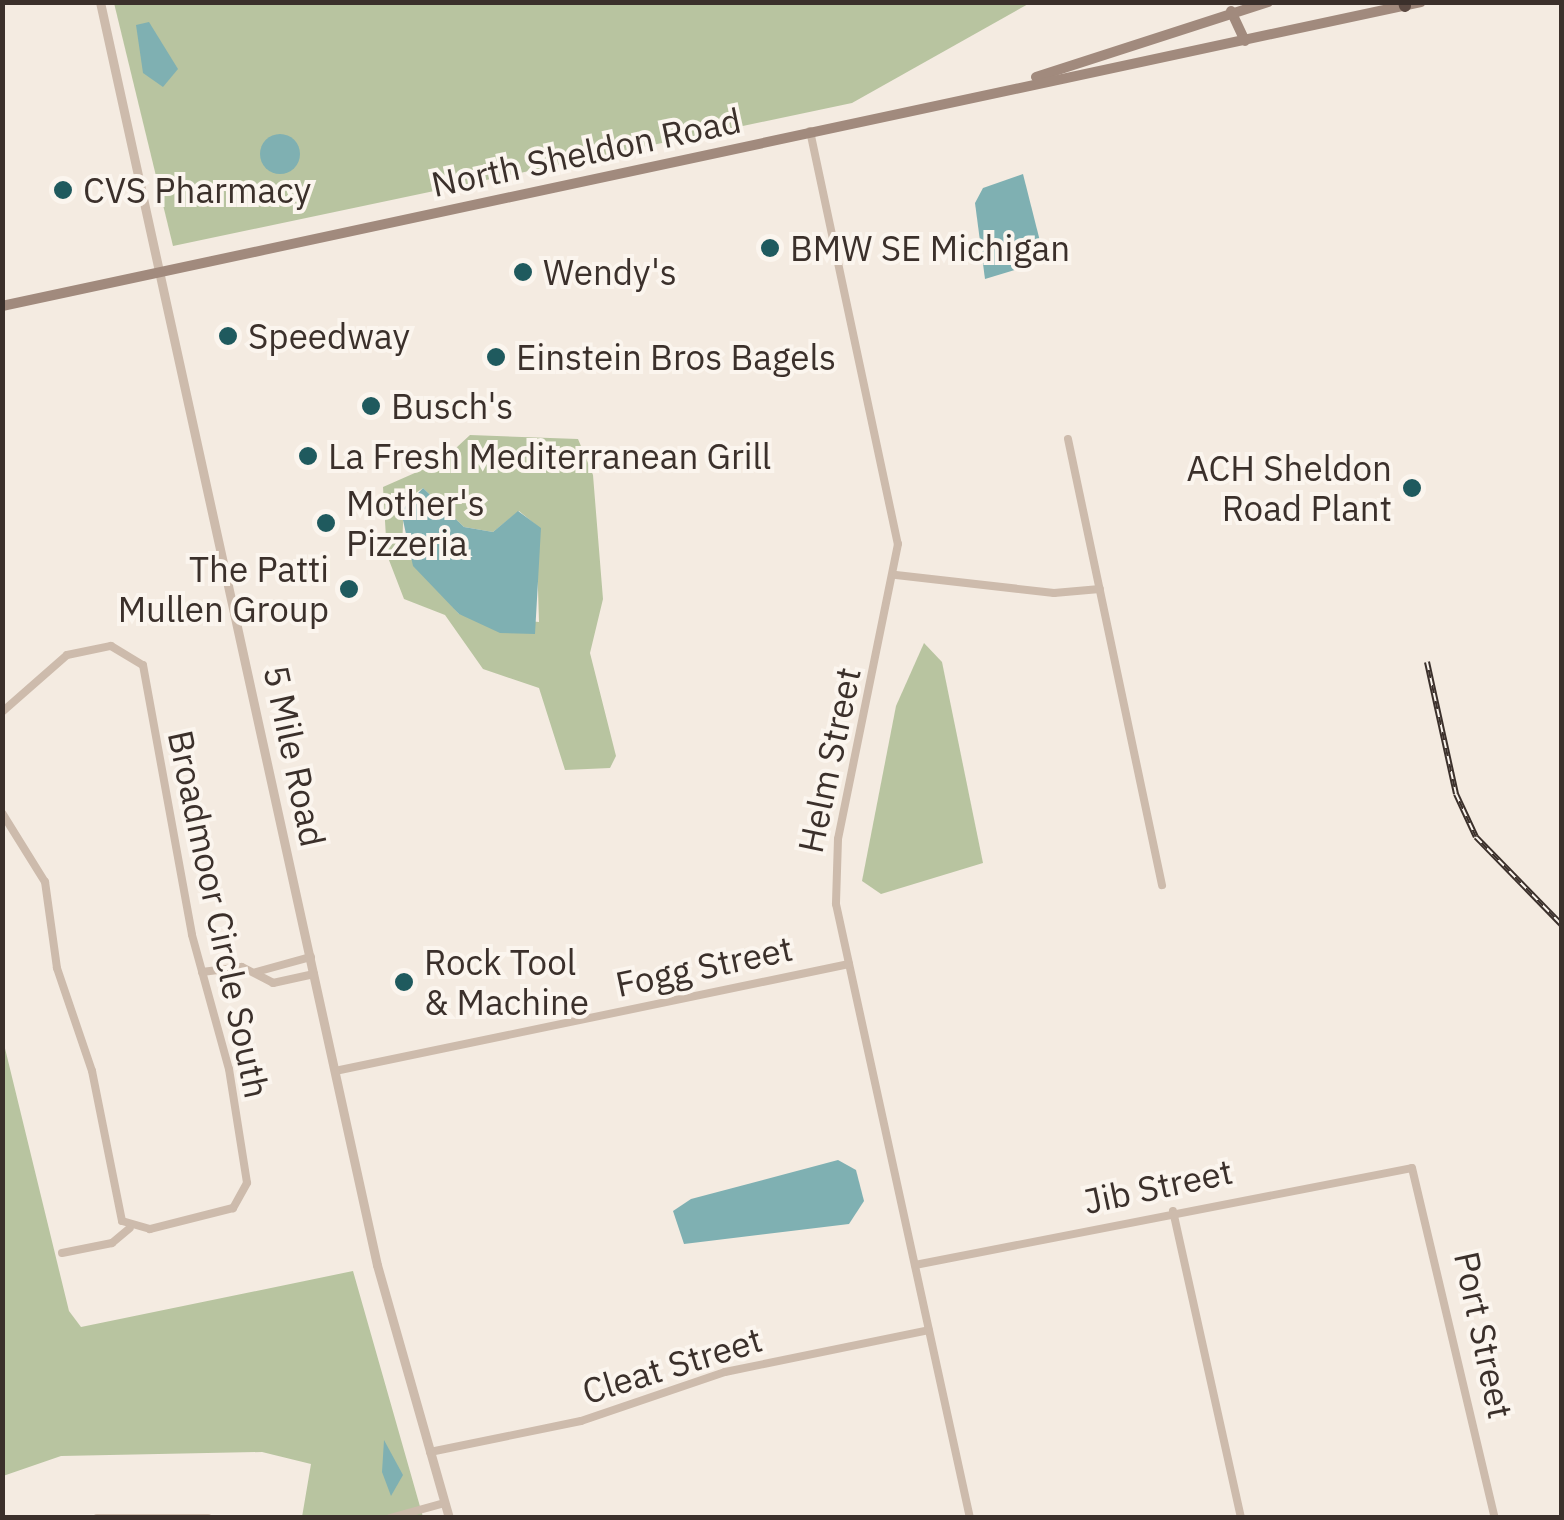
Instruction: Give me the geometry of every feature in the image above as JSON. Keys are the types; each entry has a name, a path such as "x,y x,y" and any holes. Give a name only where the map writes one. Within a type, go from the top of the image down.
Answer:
{"main road":[{"name":"North Sheldon Road","path":"1022,83 1231,11 1268,2"},
{"path":"1360,16 1366,2"},
{"name":"North Sheldon Road","path":"2,306 1022,83 1244,41 1421,2"},
{"path":"1231,11 1244,41"}],"street":[{"name":"5 Mile Road","path":"100,2 335,1071 448,1518"},
{"name":"Helm Street","path":"810,131 894,516 896,575 835,856 848,964 970,1518"},
{"path":"1068,439 1162,885"},
{"path":"896,575 1054,593 1100,588"},
{"name":"Broadmoor Circle South","path":"2,712 67,655 110,646 143,665 247,1183 241,1202 223,1212 130,1228"},
{"path":"2,813 45,882 60,983 92,1071 115,1206 130,1228 112,1243 62,1253"},
{"path":"202,972 256,972 311,957"},
{"name":"Fogg Street","path":"335,1071 848,964"},
{"path":"256,972 273,983 314,974"},
{"name":"Jib Street","path":"915,1265 1173,1211 1412,1168"},
{"name":"Port Street","path":"1412,1168 1496,1518"},
{"path":"1173,1211 1241,1518"},
{"name":"Cleat Street","path":"430,1452 581,1421 726,1372 929,1330"},
{"path":"390,1518 444,1503"},
{"path":"96,1518 208,1518"}],"green space":[{"path":"114,3 1030,3 852,103 173,246"},
{"path":"470,435 578,439 593,475 603,599 590,653 616,756 610,768 565,770 539,688 483,669 445,615 404,599 387,555 383,487 442,461","holes":["423,488 464,527 493,532 519,511 536,525 539,622 459,614 402,548 404,501"]},
{"path":"924,643 942,662 983,863 881,894 862,881 896,706"},
{"path":"2,1036 69,1311 81,1327 353,1271 423,1517 302,1517 311,1464 262,1452 61,1456 3,1476"}],"water":[{"path":"149,22 178,69 163,87 143,73 136,25"},
{"path":"280,134 294,140 300,154 294,168 280,174 266,168 260,154 266,140"},
{"path":"1023,174 1045,261 985,279 975,203 983,188"},
{"path":"423,488 464,527 493,532 518,511 541,528 535,634 500,633 459,614 413,566 401,511"},
{"path":"838,1160 856,1170 864,1201 849,1224 684,1244 673,1211 691,1199"},
{"path":"384,1440 403,1475 391,1496 382,1472"}],"railway":[{"path":"1427,662 1456,794 1476,837 1562,925"}],"place":[{"name":"CVS Pharmacy","path":"63,190"},
{"name":"BMW SE Michigan","path":"770,248"},
{"name":"Wendy's","path":"523,272"},
{"name":"Speedway","path":"228,336"},
{"name":"Einstein Bros Bagels","path":"496,357"},
{"name":"Busch's","path":"371,406"},
{"name":"La Fresh Mediterranean Grill","path":"308,456"},
{"name":"ACH Sheldon Road Plant","path":"1412,488"},
{"name":"Mother's Pizzeria","path":"326,523"},
{"name":"The Patti Mullen Group","path":"349,589"},
{"name":"Rock Tool & Machine","path":"404,982"}]}
